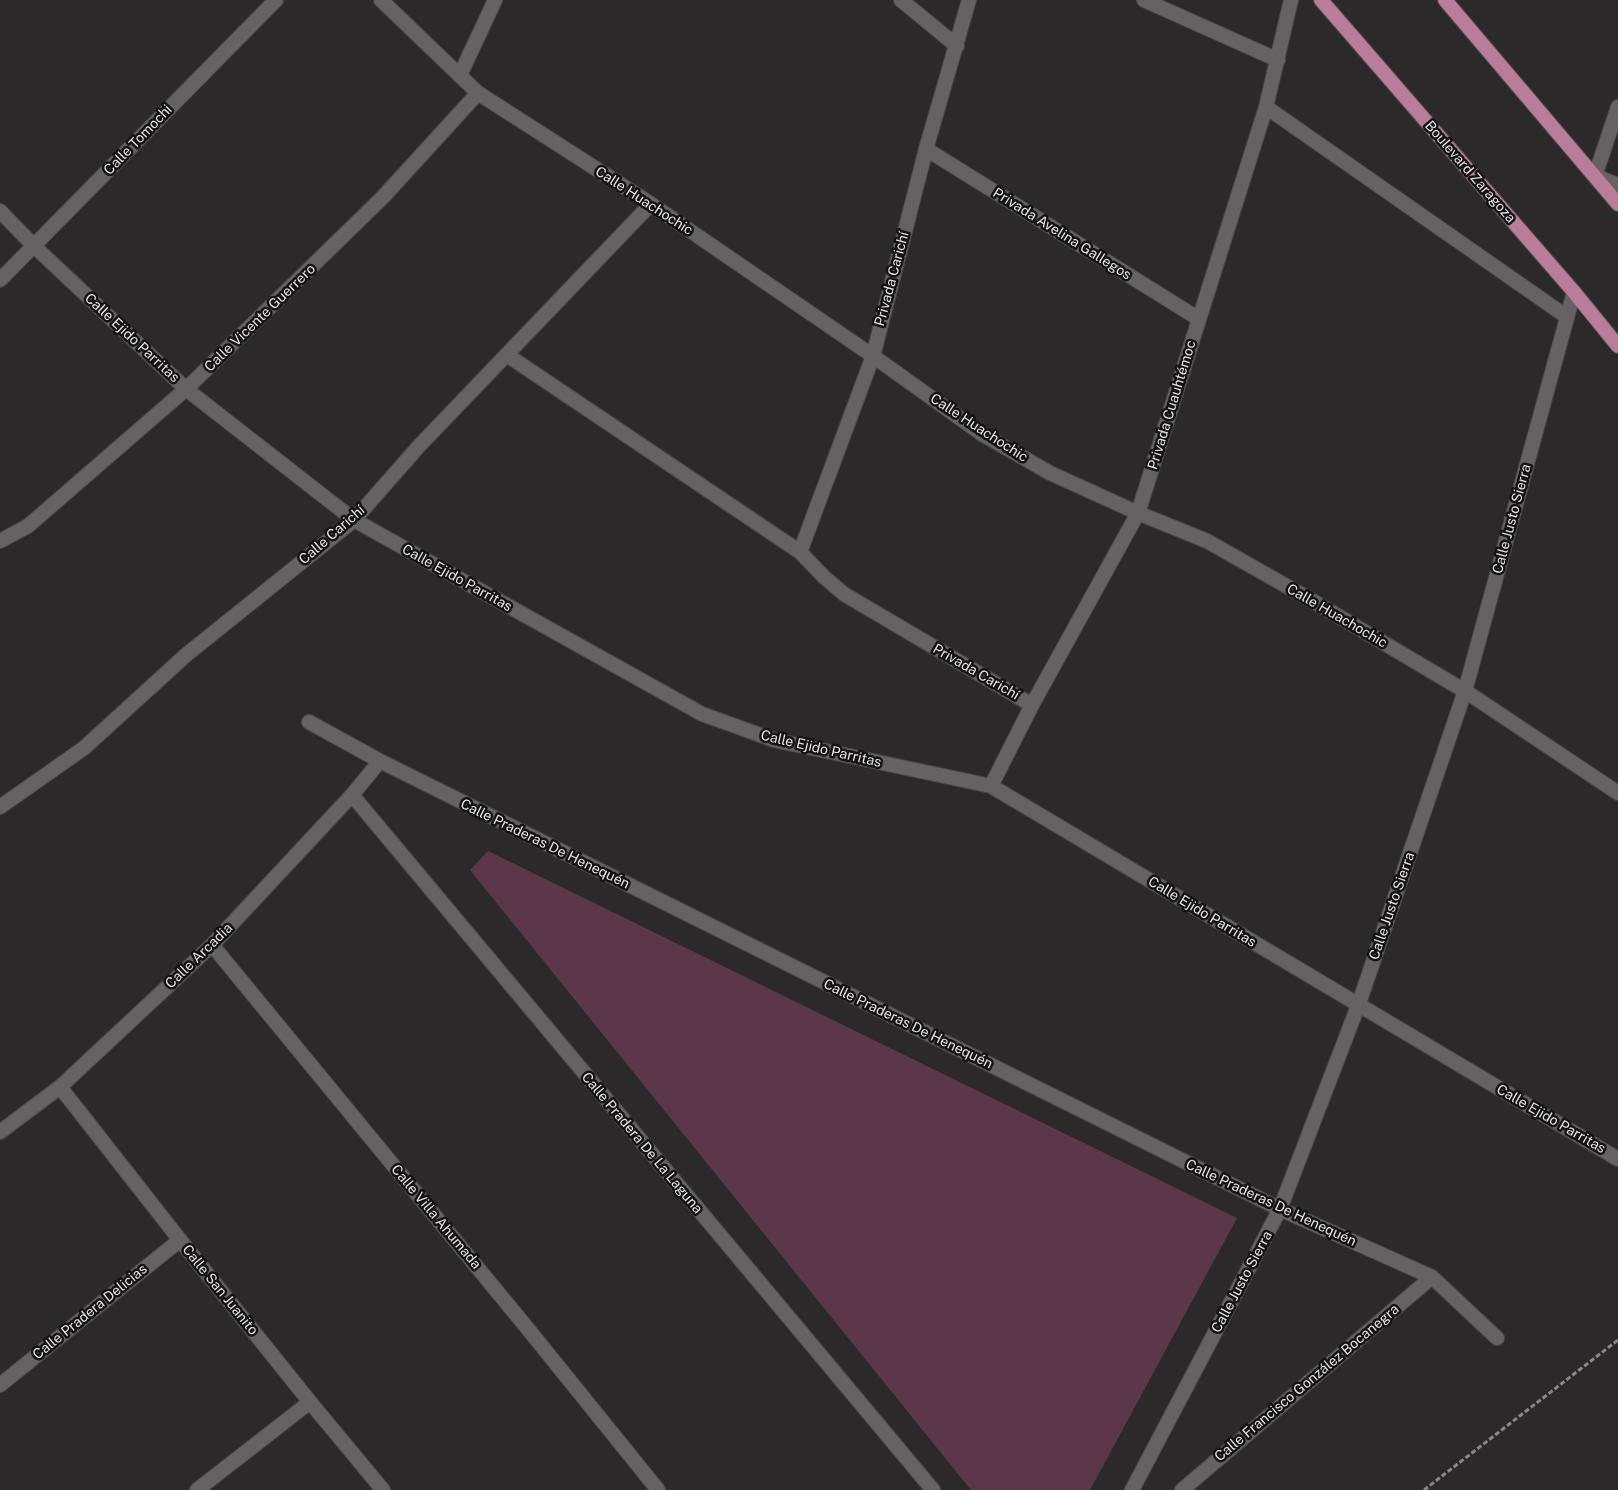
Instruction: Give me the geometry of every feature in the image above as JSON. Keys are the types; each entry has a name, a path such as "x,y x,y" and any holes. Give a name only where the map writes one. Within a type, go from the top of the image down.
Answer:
{"main road":[{"name":"Boulevard Zaragoza","path":"1321,0 1574,292 1618,346"},
{"path":"1445,0 1618,204"}],"street":[{"name":"Calle Tomochi","path":"0,280 276,0"},
{"name":"Calle Huachochic","path":"381,0 478,93 651,204 982,434 1050,473 1138,513 1207,541 1465,691 1618,793"},
{"path":"460,75 495,0"},
{"path":"901,0 957,46"},
{"name":"Privada Carichí","path":"800,552 872,356 926,149 969,0"},
{"path":"1144,0 1278,60"},
{"name":"Privada Cuauhtémoc","path":"991,786 1032,704 1138,513 1266,107 1291,0"},
{"name":"Calle Vicente Guerrero","path":"0,541 28,526 186,390 383,197 478,93"},
{"path":"1266,107 1567,317"},
{"path":"1618,107 1595,176 1618,185"},
{"name":"Privada Avelina Gallegos","path":"926,149 1199,319"},
{"name":"Calle Carichí","path":"0,807 84,748 186,655 354,520 419,446 651,204"},
{"name":"Calle Ejido Parritas","path":"0,212 186,390 354,520 702,714 774,740 991,786 1358,1006 1618,1158"},
{"name":"Calle Justo Sierra","path":"1132,1490 1280,1209 1358,1006 1465,691 1574,292"},
{"name":"Privada Carichí","path":"507,355 800,552 824,577 844,594 1032,704"},
{"name":"Calle Praderas De Henequén","path":"309,722 380,761 1280,1209 1432,1277 1497,1338"},
{"name":"Calle Arcadia","path":"0,1132 60,1087 212,945 352,795 380,761"},
{"name":"Calle Pradera De La Laguna","path":"352,795 934,1490"},
{"name":"Calle Villa Ahumada","path":"212,945 658,1490"},
{"name":"Calle San Juanito","path":"60,1087 180,1240 383,1490"},
{"name":"Calle Pradera Delicias","path":"0,1385 180,1240"},
{"name":"Calle Francisco González Bocanegra","path":"1182,1490 1432,1277"},
{"path":"197,1490 310,1402"}],"path":[{"path":"1424,1490 1618,1340"}],"shaded area":[{"path":"488,851 1237,1218 1090,1490 971,1490 470,870"}]}
